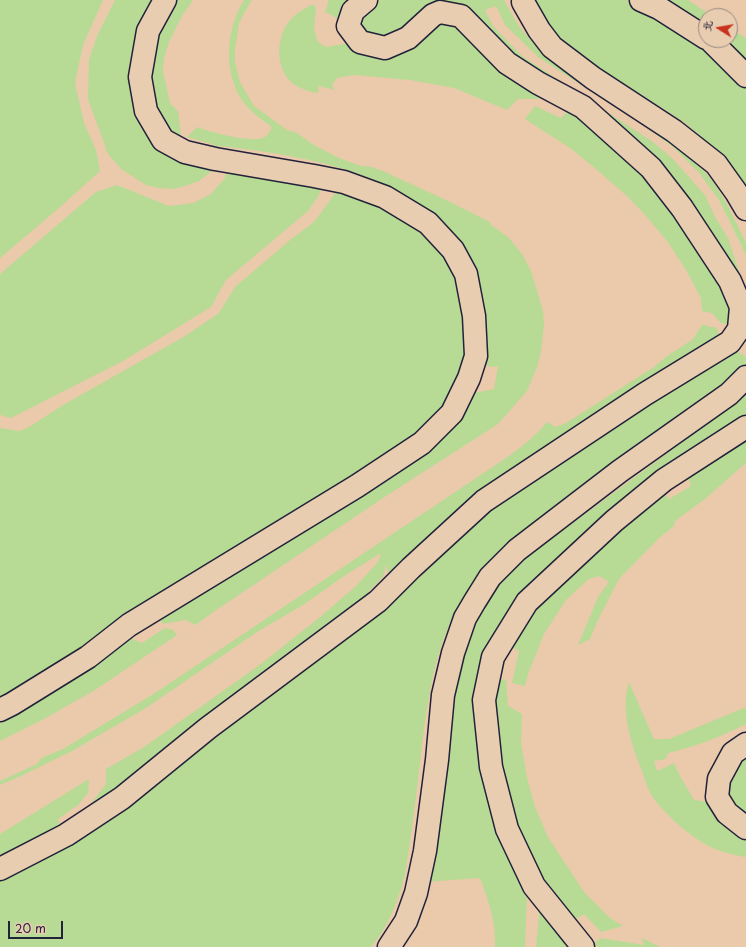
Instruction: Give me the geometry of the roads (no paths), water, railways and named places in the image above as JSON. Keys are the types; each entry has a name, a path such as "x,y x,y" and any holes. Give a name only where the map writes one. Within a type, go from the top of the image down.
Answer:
{"street":[{"path":"0,710 88,657 129,625 357,486 422,443 452,413 469,378 476,356 474,316 466,274 453,250 428,223 385,197 344,182 215,159 185,152 163,140 146,111 140,77 148,31 166,0"},
{"path":"0,870 66,835 122,798 208,728 378,602 411,568 484,501 645,394 730,342 739,329 741,307 730,281 682,208 651,168 583,107 538,83 507,63 460,16 440,12 433,15 408,38 385,48 360,42 348,26 353,11 366,0"},
{"path":"641,0 659,8 698,33"},
{"path":"523,2 539,30 552,47 593,78 674,131 716,164 746,209"},
{"path":"718,48 746,76"},
{"path":"388,947 392,944 406,921 416,893 425,851 444,695 453,654 465,618 490,577 517,550 620,472 729,394 746,377"},
{"path":"583,947 534,886 507,829 491,766 484,700 493,657 527,602 614,521 664,480 746,427"},
{"path":"746,744 733,753 719,779 717,797 727,813 746,828"}]}
